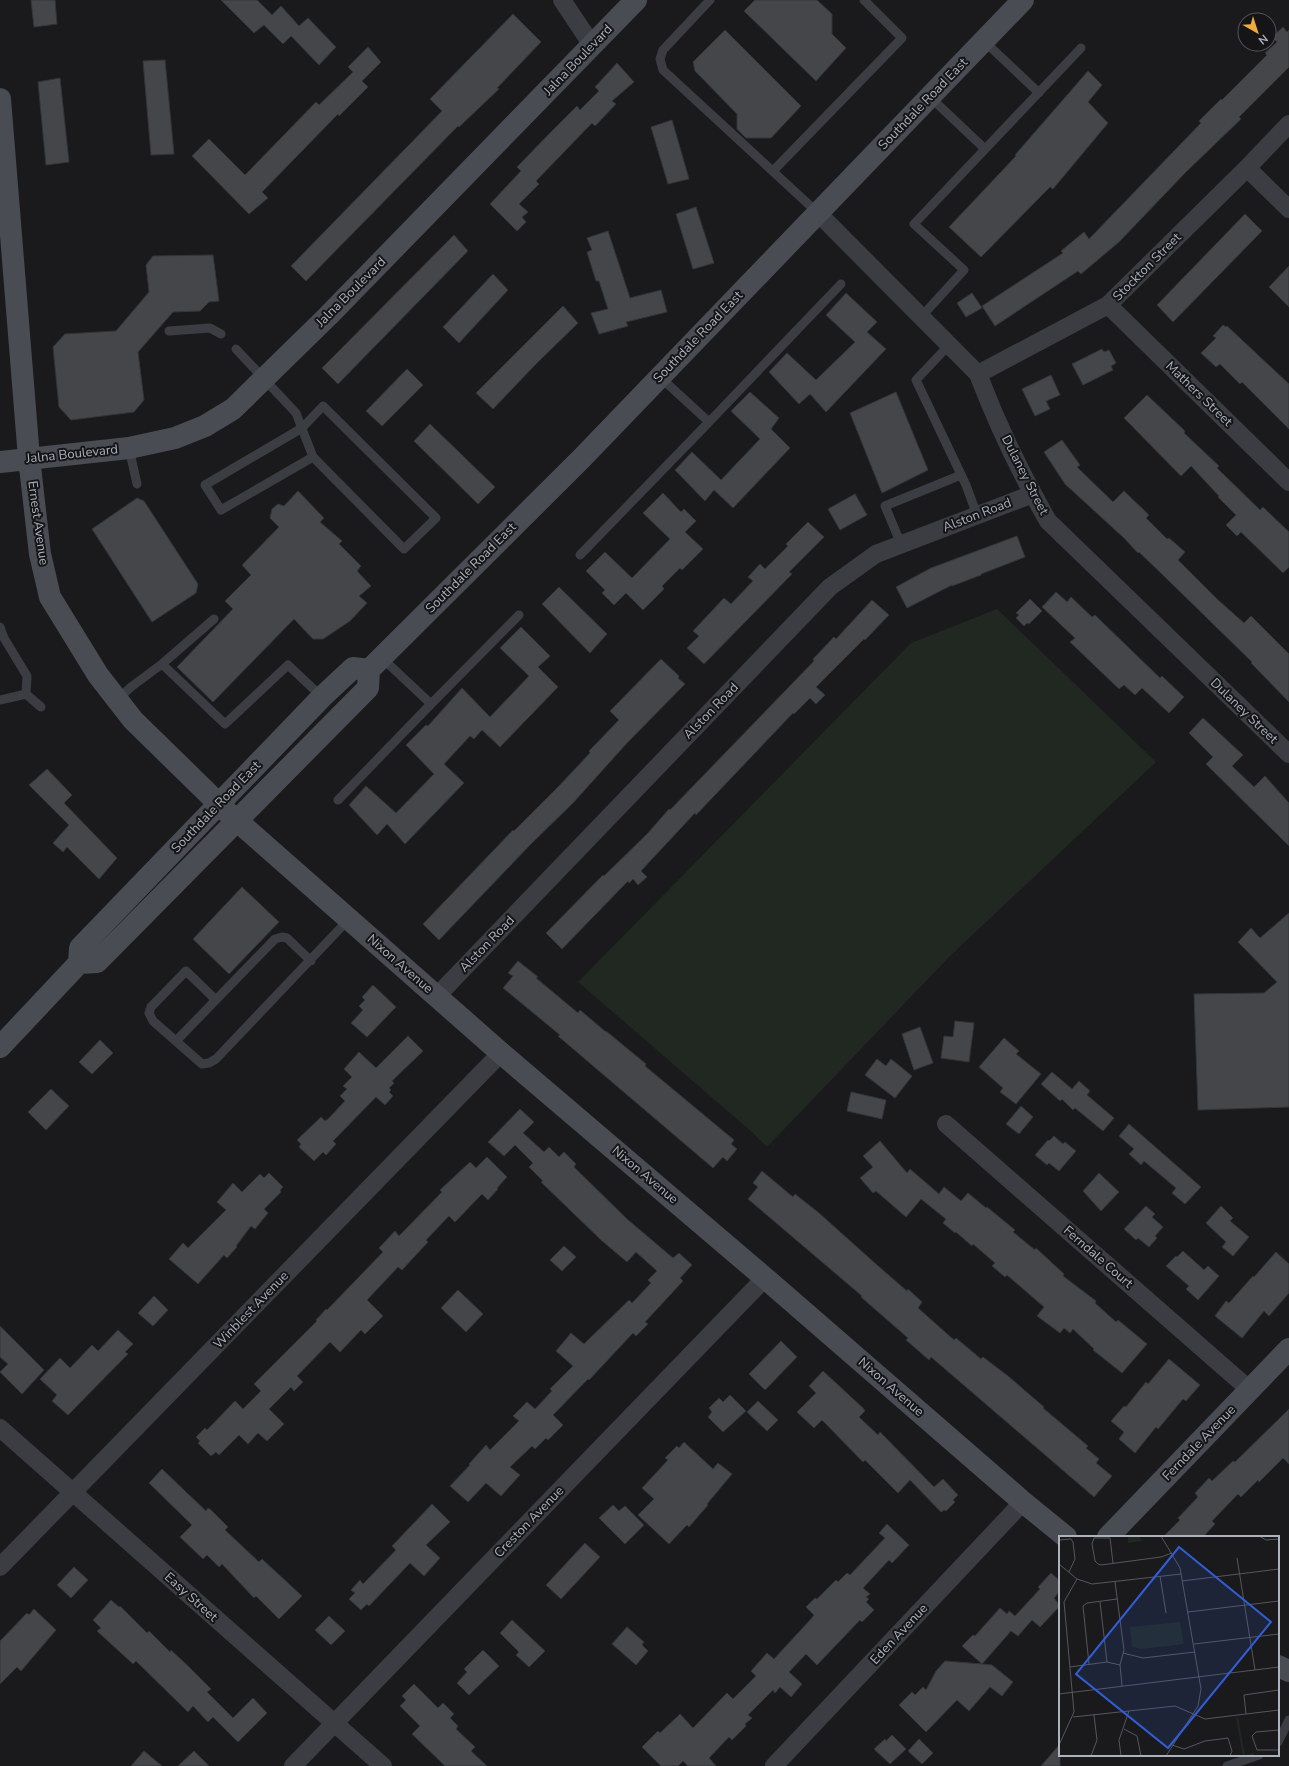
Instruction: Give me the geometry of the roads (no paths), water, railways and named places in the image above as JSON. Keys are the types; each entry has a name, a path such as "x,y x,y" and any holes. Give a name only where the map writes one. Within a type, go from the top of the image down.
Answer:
{"street":[{"path":"562,0 592,45"},
{"name":"Jalna Boulevard","path":"0,462 129,448 175,438 205,426 233,409 328,316 636,0"},
{"name":"Southdale Road East","path":"0,1047 79,963 80,948 227,812 368,688 375,663 582,458 1023,0"},
{"name":"Ernest Avenue","path":"0,99 30,458 40,554 50,597 98,675 133,720 227,812"},
{"name":"Stockton Street","path":"978,374 1108,305 1247,168 1289,124"},
{"path":"1247,168 1289,209"},
{"name":"Dulaney Street","path":"818,213 978,374 986,395 1033,494 1048,521 1289,754"},
{"name":"Mathers Street","path":"1108,305 1289,482"},
{"name":"Alston Road","path":"437,996 830,587 876,554 1033,494"},
{"name":"Southdale Road East","path":"227,812 322,697 353,668 375,663"},
{"name":"Nixon Avenue","path":"227,812 502,1053 765,1278 1023,1502 1065,1536"},
{"name":"Winblest Avenue","path":"0,1567 502,1053"},
{"name":"Ferndale Court","path":"946,1124 1250,1390"},
{"name":"Creston Avenue","path":"293,1766 765,1278"},
{"name":"Ferndale Avenue","path":"1109,1536 1289,1350"},
{"name":"Easy Street","path":"0,1428 383,1766"},
{"name":"Eden Avenue","path":"774,1766 1023,1502"},
{"path":"1279,1666 1289,1670"}],"lane":[{"path":"710,0 662,50 660,59 663,70 818,213"},
{"path":"773,171 902,38 864,0"},
{"path":"984,41 1039,93"},
{"path":"922,317 964,270 914,224 1081,48"},
{"path":"930,97 985,149"},
{"path":"580,555 710,422 841,284"},
{"path":"169,331 210,328 221,334"},
{"path":"949,345 916,380 961,475 977,515"},
{"path":"236,349 296,413 302,428 313,457 404,549 436,518 323,406 302,428 205,485 221,510 313,457"},
{"path":"660,377 710,422"},
{"path":"129,448 137,484"},
{"path":"901,544 885,506 961,475"},
{"path":"338,800 519,616"},
{"path":"117,700 131,687 162,664 214,619"},
{"path":"0,627 2,639 27,676 26,694"},
{"path":"375,663 431,704"},
{"path":"162,664 225,724 288,664 322,697"},
{"path":"0,700 26,694"},
{"path":"26,694 41,707"},
{"path":"216,1000 186,971 151,1007 149,1014 153,1021 202,1064 209,1063 216,1059 311,961 349,919"},
{"path":"176,1041 275,939 282,937 287,938 311,961"},
{"path":"1279,1740 1289,1720"},
{"path":"1228,1766 1256,1756"}]}
